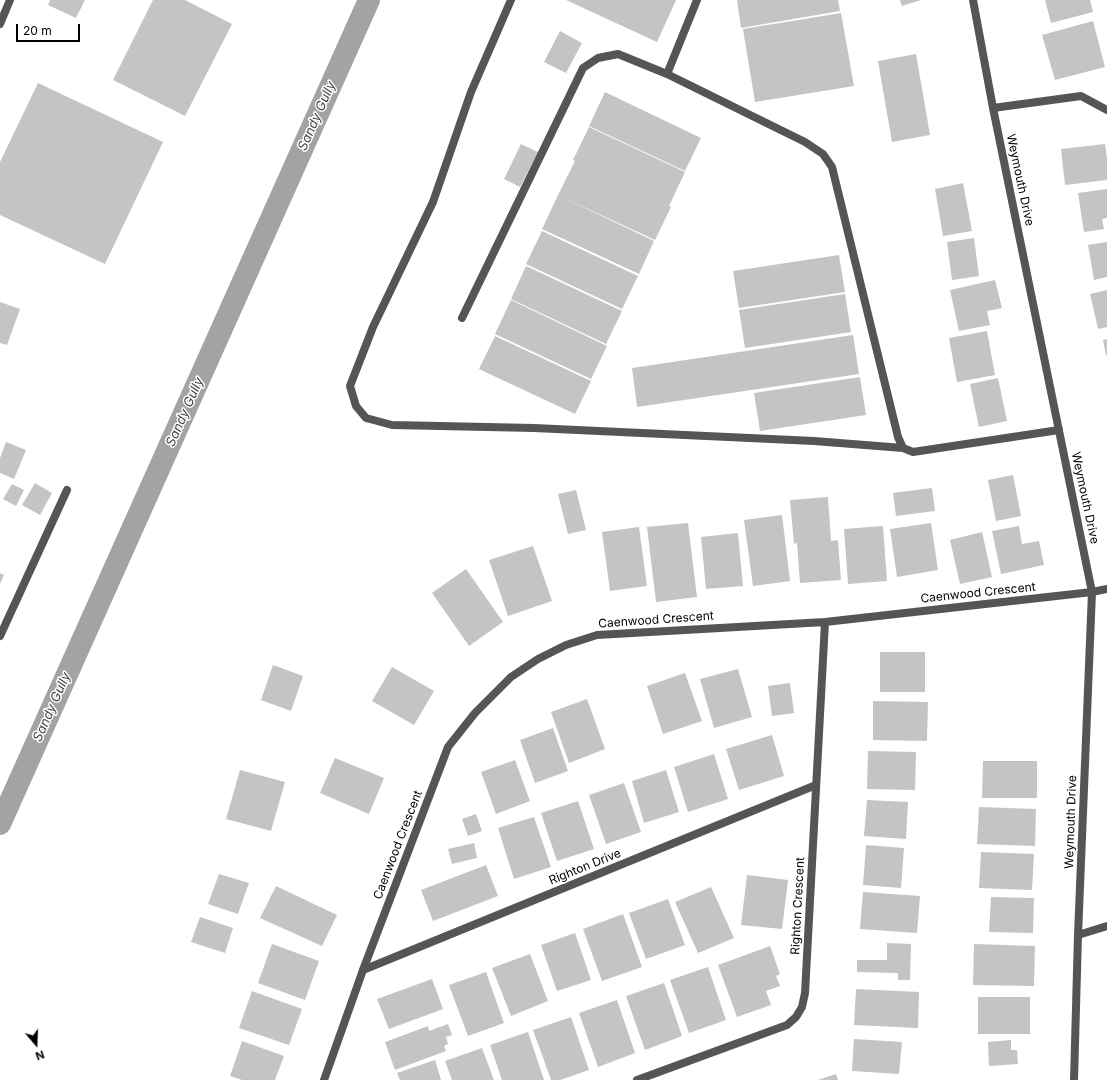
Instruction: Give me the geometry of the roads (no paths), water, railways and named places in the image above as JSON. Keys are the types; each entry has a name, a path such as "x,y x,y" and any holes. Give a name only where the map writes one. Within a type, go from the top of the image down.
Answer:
{"street":[{"path":"0,24 10,0"},
{"path":"511,0 471,92 433,202 373,327 350,386 356,406 366,418 392,425 534,428 814,442 904,448 913,452 1059,430"},
{"path":"667,74 697,0"},
{"name":"Weymouth Drive","path":"973,0 992,108 1092,592 1078,935 1074,1080"},
{"path":"462,318 583,68 598,58 618,54 667,74 805,142 823,154 832,167 898,437 904,448"},
{"path":"992,108 1081,96 1107,110"},
{"path":"0,636 67,490"},
{"name":"Caenwood Crescent","path":"324,1080 363,970 448,747 475,713 511,677 538,659 566,645 597,635 824,622 1092,592 1107,589"},
{"name":"Righton Crescent","path":"637,1080 787,1025 796,1017 802,1007 805,993 824,622"},
{"name":"Righton Drive","path":"363,970 816,785"},
{"path":"1078,935 1107,926"}],"waterway":[{"name":"Sandy Gully","path":"0,824 369,0"}]}
